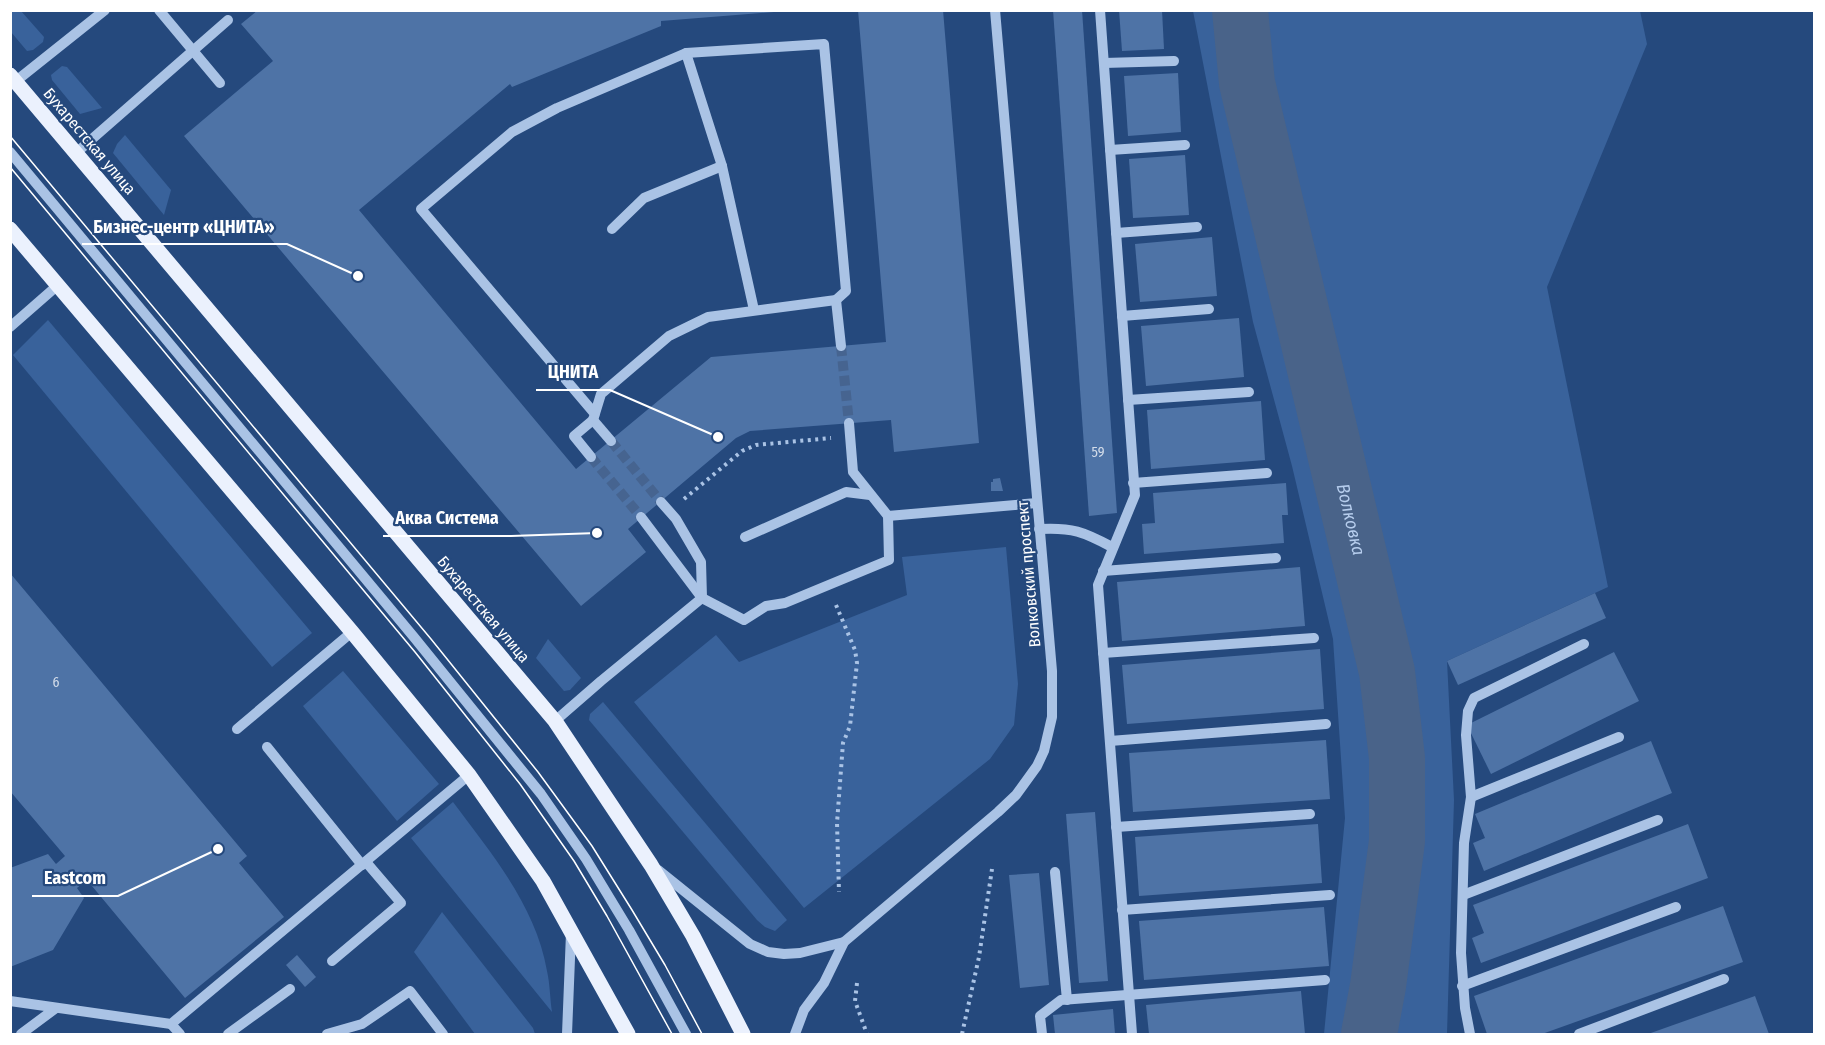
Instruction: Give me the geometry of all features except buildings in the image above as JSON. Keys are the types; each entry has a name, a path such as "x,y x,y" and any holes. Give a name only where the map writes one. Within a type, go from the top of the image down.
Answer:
{"main road":[{"name":"Бухарестская улица","path":"13,78 555,722 651,865 693,936 743,1035"},
{"path":"10,229 352,632 469,775 543,881 628,1035"}],"street":[{"path":"13,78 105,10"},
{"path":"159,10 220,83"},
{"name":"Волковский проспект","path":"795,1035 804,1010 824,982 844,942 1016,795 1037,766 1049,735 1053,697 995,10"},
{"path":"1100,10 1134,495 1098,585 1132,1035"},
{"path":"76,153 228,20"},
{"path":"591,457 574,436 594,417 601,394 669,336 708,316 837,300 846,291 824,44 686,53 557,108 512,132 421,209 594,417 611,441"},
{"path":"686,53 722,166 754,310"},
{"path":"1104,63 1174,61"},
{"path":"1110,150 1185,145"},
{"path":"10,152 413,636 541,794 623,920 686,1035"},
{"path":"612,230 644,198 722,166"},
{"path":"1116,233 1197,227"},
{"path":"10,327 58,285"},
{"path":"837,300 841,346"},
{"path":"1122,316 1209,309"},
{"path":"1128,400 1249,392"},
{"path":"641,517 702,598 744,620 765,606 785,603 889,560 888,516 853,472 849,423"},
{"path":"1134,483 1267,473"},
{"path":"745,537 846,492 870,495"},
{"path":"661,502 701,562 702,598"},
{"path":"888,516 1037,503"},
{"path":"1039,529 1062,528 1086,533 1112,547"},
{"path":"1103,571 1276,558"},
{"path":"555,722 702,598"},
{"path":"237,729 352,632"},
{"path":"1103,653 1314,638"},
{"path":"1470,1035 1462,986 1461,953 1464,843 1471,796 1466,735 1468,711 1474,698 1584,644"},
{"path":"1110,741 1326,724"},
{"path":"1471,796 1619,737"},
{"path":"267,747 364,863 401,903 332,961"},
{"path":"171,1024 469,775"},
{"path":"1116,827 1310,814"},
{"path":"1463,895 1658,820"},
{"path":"651,865 750,944 768,952 800,953 844,942"},
{"path":"1055,872 1067,1000"},
{"path":"1122,910 1330,895"},
{"path":"1462,986 1676,906"},
{"path":"567,1035 571,933"},
{"path":"1579,1035 1724,979"},
{"path":"1042,1035 1040,1016 1061,1000 1325,980"},
{"path":"228,1035 290,989"},
{"path":"327,1035 362,1024 410,991 443,1035"},
{"path":"10,1001 171,1024 180,1035"},
{"path":"21,1035 56,1008"}],"path":[{"path":"669,511 742,451 756,445 850,437"},
{"path":"828,585 855,650 857,663 850,726 843,743 837,823 839,892"},
{"path":"962,1035 979,957 992,869"},
{"path":"857,984 855,1002 867,1035"}],"shaded area":[{"path":"10,11 21,11 44,37 43,42 33,50 27,51 11,32"},
{"path":"1193,11 1640,11 1647,44 1547,287 1608,587 1447,661 1454,800 1447,1034 1324,1034 1345,818 1333,639 1292,466 1253,322"},
{"path":"62,66 67,67 102,108 80,114 52,80 51,75"},
{"path":"125,135 171,190 164,215 113,153"},
{"path":"48,320 312,633 272,667 13,355"},
{"path":"1006,547 1018,684 1014,725 990,759 804,908 634,702 716,635 739,662 907,595 902,557"},
{"path":"548,639 581,678 570,690 564,691 536,658"},
{"path":"343,671 439,784 397,821 303,706"},
{"path":"603,702 787,920 775,931 765,927 757,920 589,720 590,714"},
{"path":"453,802 497,861 533,924 547,971 552,1012 411,838"},
{"path":"442,912 533,1028 535,1034 475,1034 414,952"}],"waterway":[{"name":"Волковка","path":"1240,10 1247,83 1387,672 1397,758 1397,841 1378,986 1369,1034"}],"tunnel":[{"path":"841,346 849,423"},
{"path":"611,441 661,502"},
{"path":"591,457 641,517"}],"tram line":[{"path":"10,136 431,639 538,772 592,846 665,965 702,1034"},
{"path":"10,167 415,652 520,784 574,861 672,1034"}],"place":[{"name":"Бизнес-центр «ЦНИТА»","path":"358,276"},
{"name":"ЦНИТА","path":"718,437"},
{"name":"Аква Система","path":"597,533"},
{"name":"Eastcom","path":"218,849"}]}
